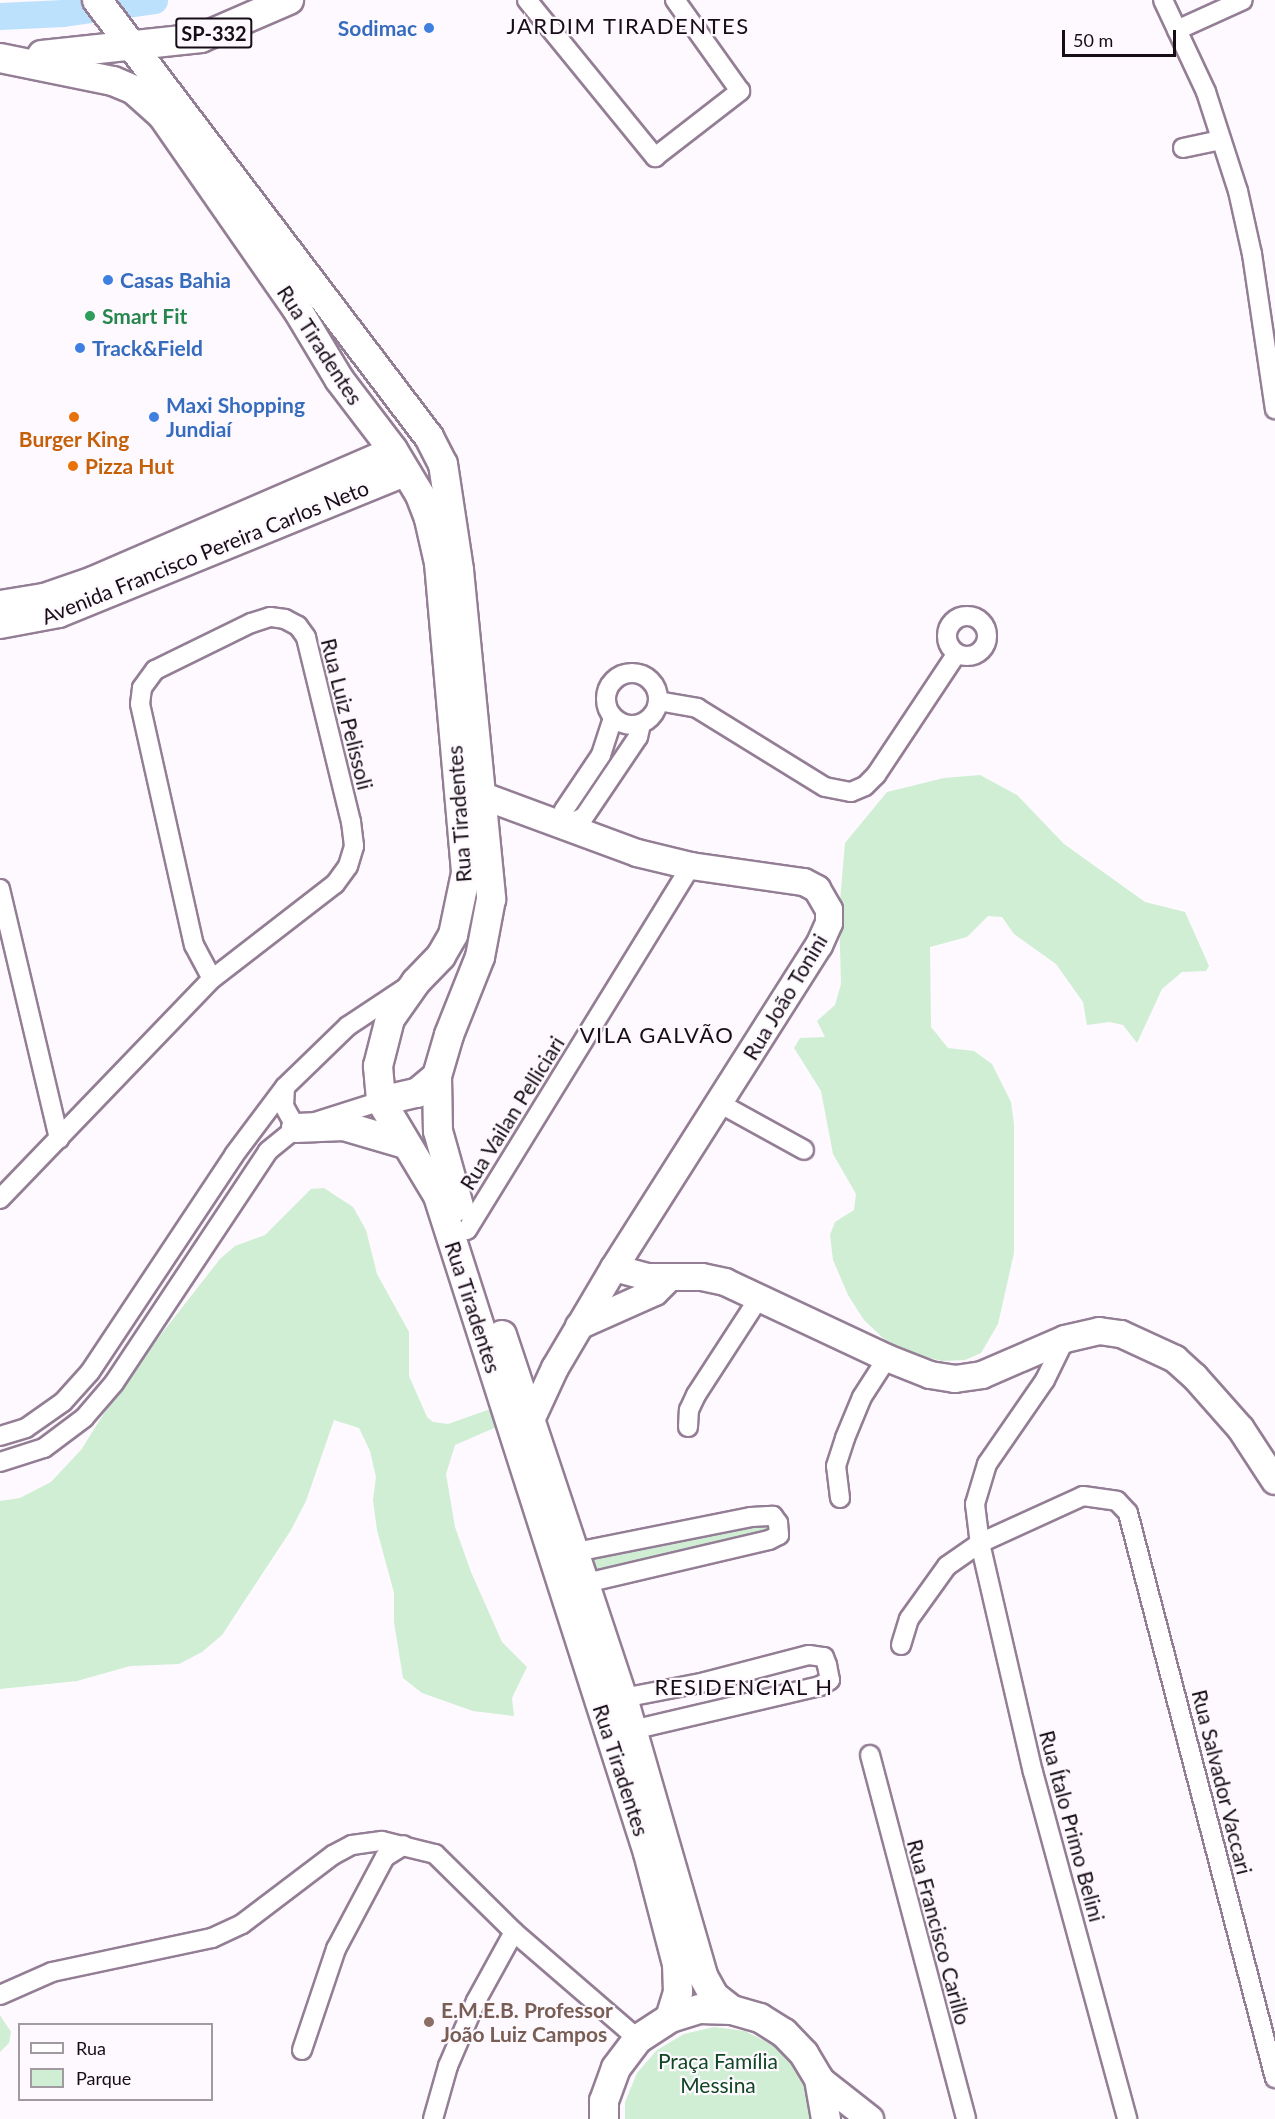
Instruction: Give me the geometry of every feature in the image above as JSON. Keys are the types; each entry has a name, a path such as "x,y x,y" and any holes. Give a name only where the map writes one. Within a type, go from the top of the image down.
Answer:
{"main road":[{"name":"Rua Tiradentes","path":"97,0 429,437 443,464 448,488 490,869 488,925 437,1076 438,1131 467,1230 623,1698 703,1976 714,1996 732,2010"},
{"name":"SP-332","path":"0,57 130,42 201,38 289,0"},
{"name":"Rua Tiradentes","path":"0,57 113,81 134,90 162,115 297,309 339,379 406,462 429,519 439,563 466,873 453,935 441,956 400,1003 384,1037 378,1066 381,1101 405,1144 425,1169 438,1196 648,1853 677,1964 678,1992 670,2018"},
{"path":"339,379 354,389 377,416 392,413 396,394"},
{"path":"429,437 406,462 448,488"},
{"path":"416,982 429,982 446,991 452,1011 449,1035"},
{"path":"381,1101 417,1093 437,1076"},
{"path":"296,1128 344,1126 405,1144"},
{"path":"604,2119 604,2102 616,2068 638,2039 670,2018 700,2009 732,2010 760,2018 784,2033 804,2054 819,2079 826,2119"}],"street":[{"path":"527,0 655,157 740,91 675,0"},
{"path":"1162,0 1206,92 1221,140 1252,254 1275,409"},
{"path":"1178,30 1243,0"},
{"path":"1183,148 1221,140"},
{"name":"Avenida Francisco Pereira Carlos Neto","path":"0,604 44,597 266,508 406,462"},
{"name":"Avenida Francisco Pereira Carlos Neto","path":"0,624 59,614 406,462"},
{"path":"0,624 23,615 44,597"},
{"name":"Rua Luiz Pelissoli","path":"0,1199 212,980 335,884 348,866 354,846 306,637 298,626 285,619 270,617 251,623 155,670 142,688 140,704 194,945 212,980"},
{"path":"658,701 697,708 825,787 850,792 865,786 876,775 957,653"},
{"path":"613,718 626,725 641,724 653,715 658,701 655,686 644,676 622,674 610,683 605,697 613,718 601,755 564,810 564,827 584,817 638,737 641,724"},
{"name":"Rua João Tonini","path":"483,796 564,827 691,866 804,882 817,889 829,910 829,923 819,945 614,1268 555,1368 531,1420"},
{"name":"Rua Vailan Pelliciari","path":"467,1230 691,866"},
{"path":"0,889 59,1139"},
{"path":"0,1436 26,1428 63,1402 90,1372 234,1155 285,1087 348,1026 416,982"},
{"path":"285,1087 284,1106 296,1128"},
{"path":"0,1462 44,1448 84,1418 114,1383 268,1151 296,1128 381,1101"},
{"path":"719,1103 804,1150"},
{"path":"614,1268 668,1278 702,1276 759,1298 887,1359 930,1375 955,1378 982,1375 1065,1339 1100,1331 1121,1334 1150,1345 1175,1359 1215,1400 1265,1461 1275,1481"},
{"path":"579,1326 655,1292 668,1278"},
{"path":"688,1427 689,1410 696,1395 759,1298"},
{"name":"Rua Ítalo Primo Belini","path":"1065,1339 1045,1380 987,1464 975,1504 980,1543 1033,1772 1127,2119"},
{"path":"840,1498 836,1466 844,1438 862,1397 887,1359"},
{"path":"515,1371 537,1373 555,1368"},
{"name":"Rua Salvador Vaccari","path":"980,1543 1083,1496 1117,1501 1128,1513 1137,1540 1275,2078"},
{"path":"576,1552 751,1517 773,1516 778,1523 778,1535 769,1540 585,1583"},
{"path":"902,1646 909,1619 947,1566 980,1543"},
{"path":"623,1698 705,1682 809,1655 824,1657 827,1665 830,1680 820,1686 633,1730"},
{"name":"Rua Francisco Carillo","path":"870,1755 966,2119"},
{"path":"0,1995 52,1972 212,1938 242,1924 333,1855 352,1845 382,1841 435,1854 514,1932 638,2039"},
{"path":"302,2050 336,1949 385,1857 404,1845"},
{"path":"433,2119 448,2066 476,2001 514,1932"},
{"path":"819,2079 870,2119"}],"green space":[{"path":"980,775 1017,795 1064,844 1145,902 1185,912 1209,966 1206,971 1182,972 1162,989 1137,1043 1123,1025 1110,1022 1087,1025 1083,1002 1056,964 1014,934 1002,917 988,916 967,937 930,947 931,1027 948,1048 974,1051 992,1064 1011,1102 1014,1124 1014,1253 998,1324 981,1353 965,1360 942,1361 914,1354 884,1339 864,1320 848,1295 833,1260 830,1235 835,1222 854,1210 856,1194 833,1154 821,1091 794,1048 800,1038 825,1037 817,1021 835,1005 841,984 839,912 845,843 887,792 944,778"},
{"path":"324,1188 353,1207 366,1230 377,1274 409,1332 409,1376 427,1417 433,1422 448,1424 496,1407 501,1425 455,1445 446,1474 455,1527 471,1572 502,1642 527,1667 512,1698 514,1716 473,1711 422,1693 403,1678 394,1622 394,1593 377,1530 373,1500 376,1477 370,1451 359,1428 334,1420 306,1501 291,1530 222,1635 202,1652 179,1664 130,1666 77,1681 0,1689 0,1501 20,1498 51,1482 81,1450 123,1383 220,1259 235,1246 265,1235 311,1189"},
{"path":"768,1522 773,1527 769,1534 595,1572 591,1564 596,1556"},
{"path":"0,2015 11,2032 9,2043 0,2052"},
{"name":"Praça Família Messina","path":"714,2027 745,2031 773,2045 795,2067 809,2095 812,2119 625,2119 625,2102 637,2073 657,2050 684,2034"}],"waterway":[{"path":"0,16 63,13 154,0"}],"place":[{"name":"Sodimac","path":"429,28"},
{"name":"Casas Bahia","path":"108,280"},
{"name":"Smart Fit","path":"90,316"},
{"name":"Track&Field","path":"80,348"},
{"name":"Burger King","path":"74,417"},
{"name":"Maxi Shopping Jundiaí","path":"154,417"},
{"name":"Pizza Hut","path":"73,466"},
{"name":"E.M.E.B. Professor João Luiz Campos","path":"429,2022"}],"district":[{"name":"JARDIM TIRADENTES","path":"628,26"},
{"name":"VILA GALVÃO","path":"657,1035"},
{"name":"RESIDENCIAL H","path":"744,1687"}]}
